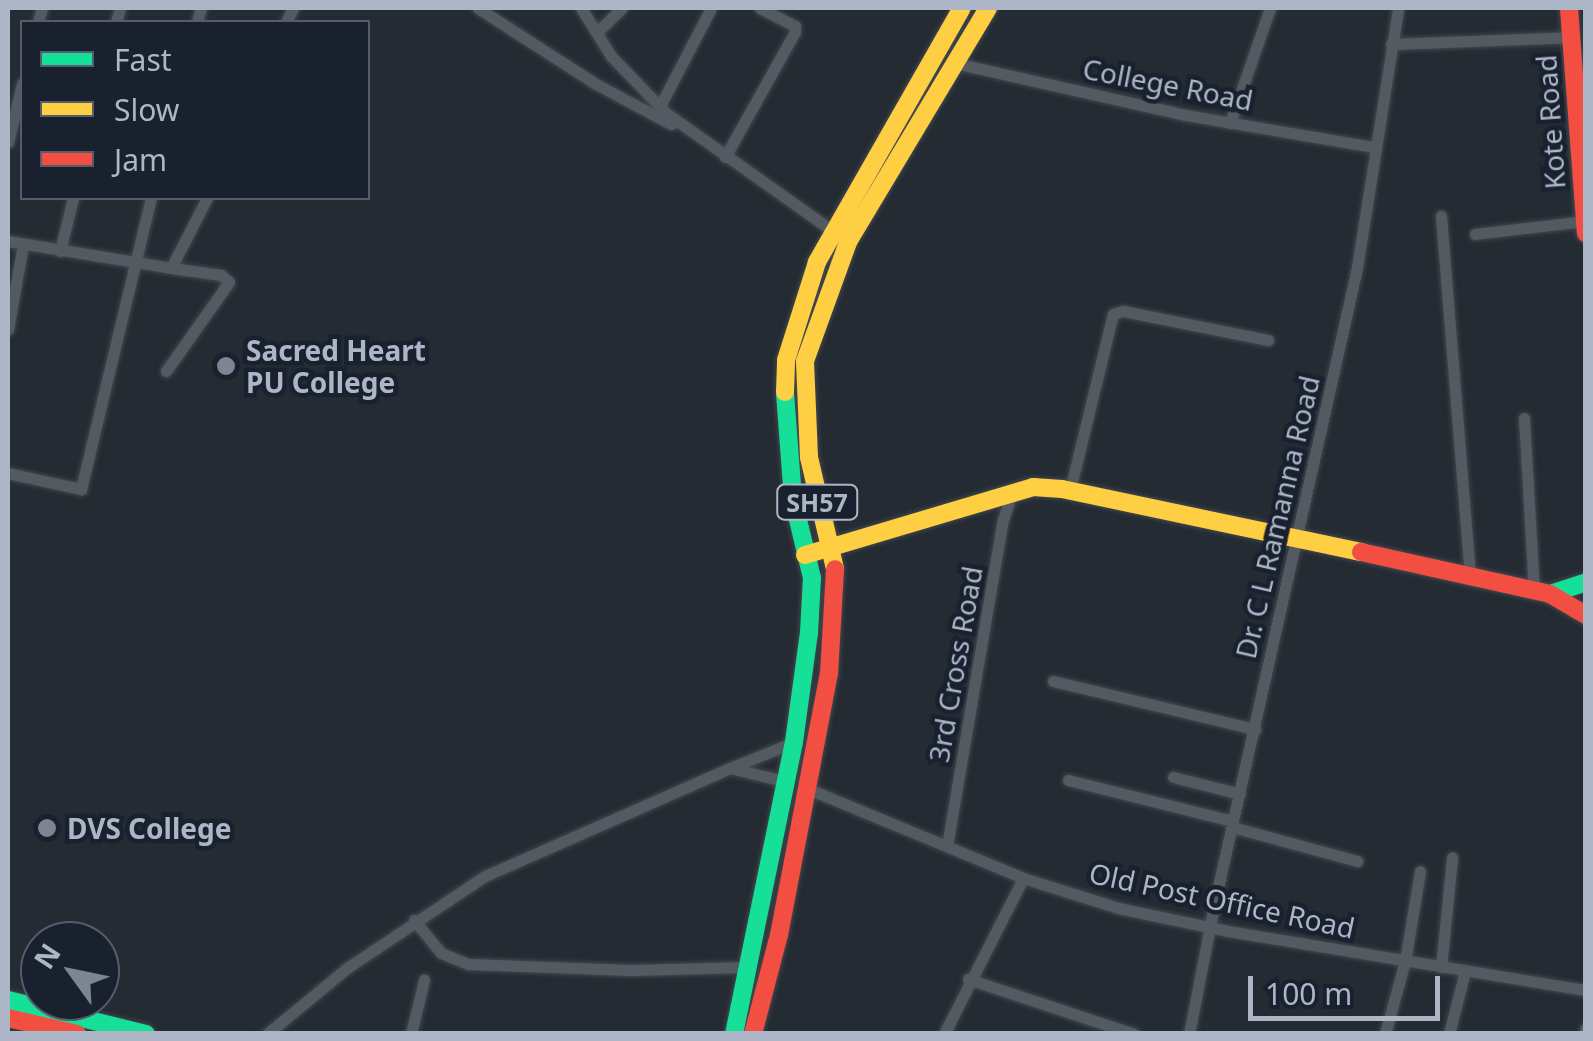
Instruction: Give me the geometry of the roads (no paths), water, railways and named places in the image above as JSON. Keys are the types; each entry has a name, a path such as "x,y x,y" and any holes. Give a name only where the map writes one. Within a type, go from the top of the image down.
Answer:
{"main road":[{"name":"SH57","path":"753,1034 770,980 832,644 835,568 808,456 805,361 840,238 962,8"},
{"name":"SH57","path":"734,1034 794,742 809,633 812,578 784,424 786,360 816,262 840,238 988,8"},
{"name":"Kote Road","path":"1568,8 1585,230"},
{"path":"805,555 830,551 1033,487 1070,490 1470,574 1542,592 1586,615"},
{"path":"1542,592 1586,582"},
{"path":"8,1000 146,1034"},
{"path":"8,1018 77,1034"}],"street":[{"path":"478,8 596,84 703,140"},
{"path":"581,8 611,56 660,106 840,238"},
{"path":"596,32 622,8"},
{"path":"660,106 711,8"},
{"path":"725,157 795,32 795,26 760,8"},
{"path":"1230,123 1270,8"},
{"name":"Dr. C L Ramanna Road","path":"1189,1034 1209,928 1358,268 1373,147 1398,8"},
{"path":"1391,44 1571,37"},
{"name":"College Road","path":"955,63 1230,123 1373,147"},
{"path":"8,142 20,92"},
{"path":"60,251 73,200"},
{"path":"8,473 81,489 150,200"},
{"path":"171,268 206,200"},
{"path":"1442,216 1470,574"},
{"path":"1475,234 1584,221"},
{"path":"8,241 221,276 228,282 166,370"},
{"path":"8,329 23,245"},
{"path":"1070,490 1113,314 1124,311 1268,340"},
{"path":"1524,418 1542,592"},
{"name":"3rd Cross Road","path":"948,846 1003,520 1012,492"},
{"path":"1053,682 1255,729"},
{"path":"268,1034 347,968 485,876 794,742"},
{"path":"730,768 784,781"},
{"path":"1173,777 1240,794"},
{"path":"1068,780 1357,861"},
{"name":"Old Post Office Road","path":"806,788 1023,878 1118,908 1209,928 1586,990"},
{"path":"1441,967 1452,858"},
{"path":"1385,1034 1405,961 1420,871"},
{"path":"949,1032 968,980 1023,878"},
{"path":"414,920 442,953 468,964 631,970 748,966"},
{"path":"1450,1034 1466,971"},
{"path":"411,1034 424,980"},
{"path":"968,980 1134,1034"}],"place":[{"name":"Sacred Heart PU College","path":"226,366"},
{"name":"DVS College","path":"47,828"}]}
